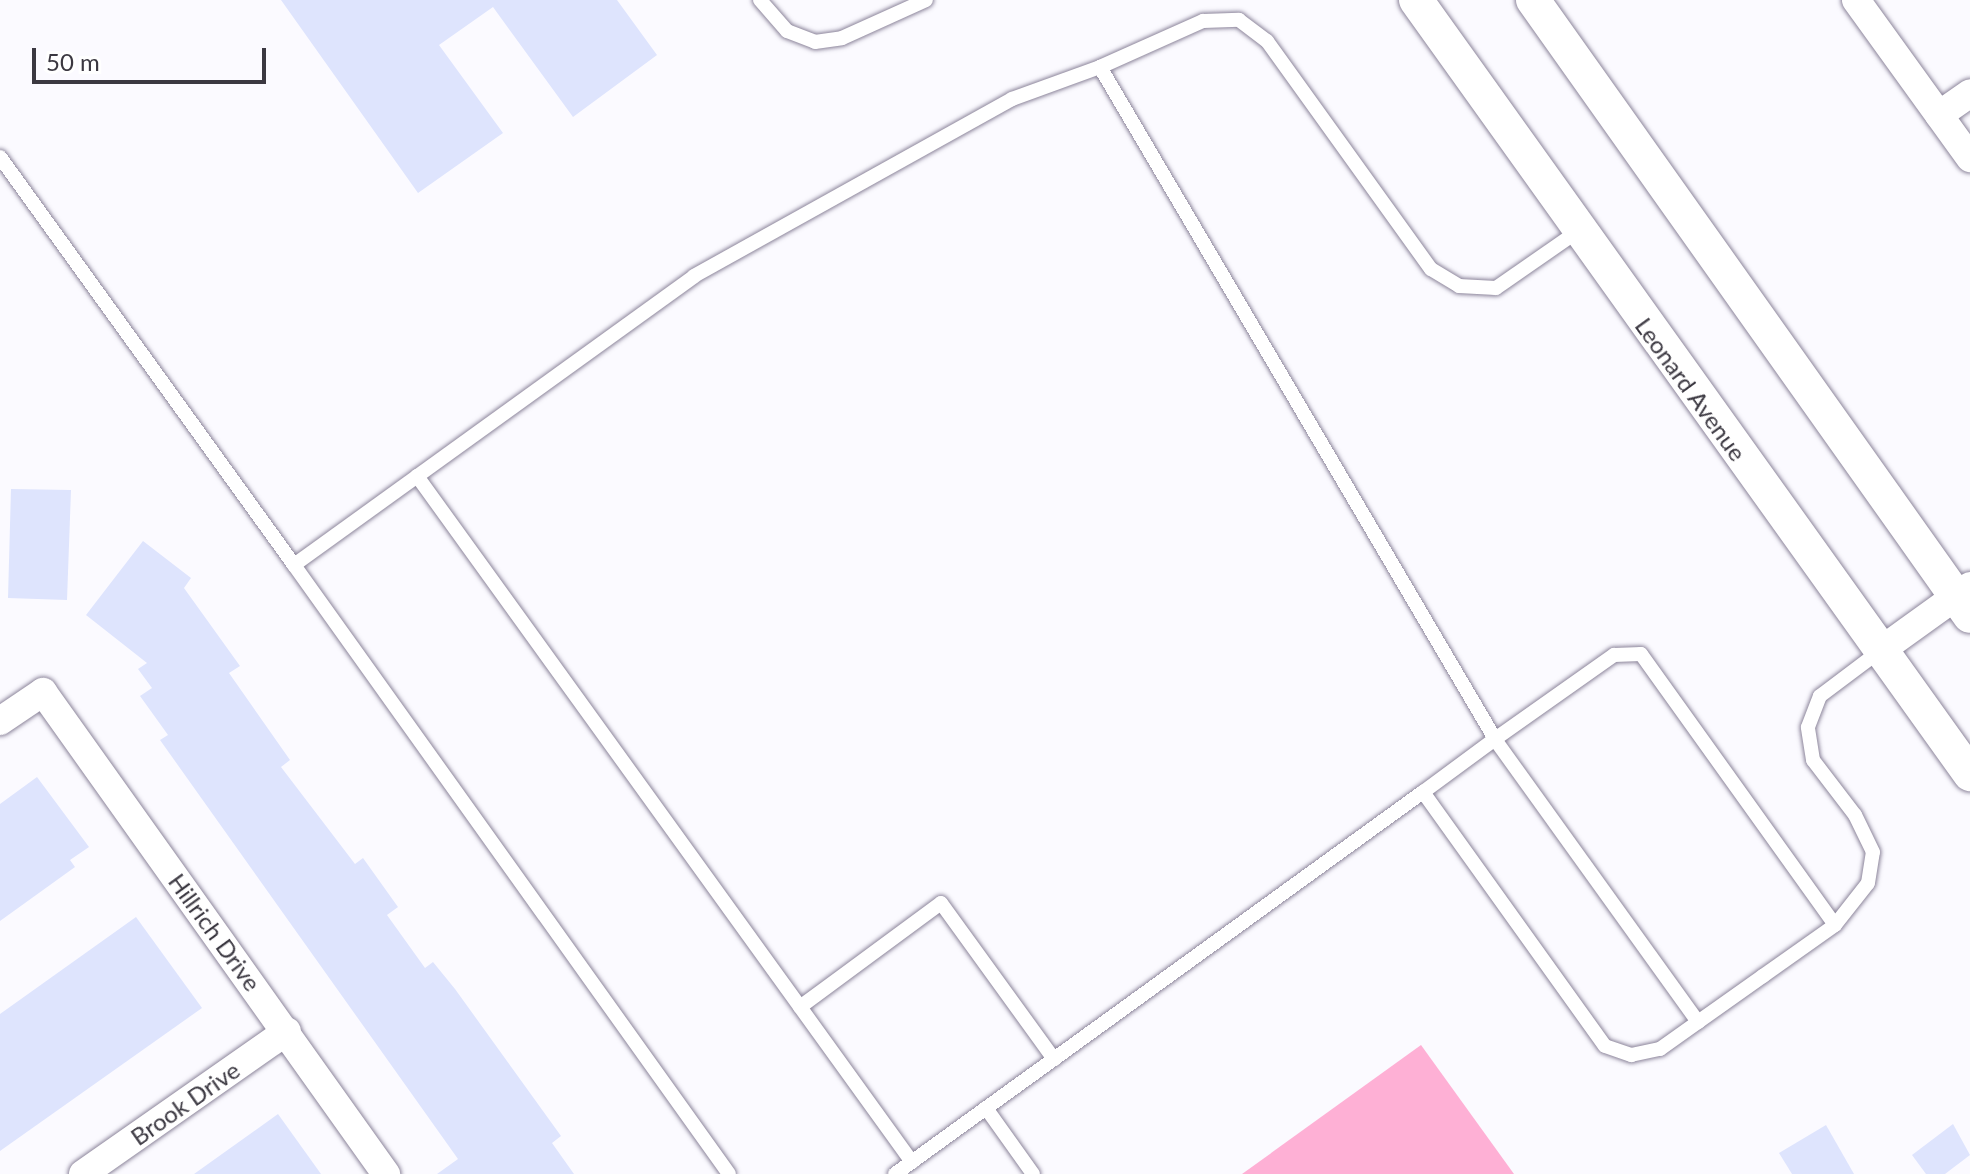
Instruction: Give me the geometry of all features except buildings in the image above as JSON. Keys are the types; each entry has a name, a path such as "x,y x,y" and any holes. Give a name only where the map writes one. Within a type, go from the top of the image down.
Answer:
{"street":[{"name":"Leonard Avenue","path":"1416,0 1578,231 1970,774"},
{"path":"1533,0 1965,599 1880,651"},
{"path":"1856,0 1970,158"},
{"path":"1939,115 1970,93"},
{"name":"Hillrich Drive","path":"0,721 43,692 386,1174"},
{"name":"Brook Drive","path":"83,1174 287,1031"}],"lane":[{"path":"760,0 787,31 815,42 842,38 926,0"},
{"path":"294,565 694,276 1012,99 1100,67 1203,21 1239,20 1267,41 1431,269 1459,286 1496,288 1578,231"},
{"path":"1100,67 1495,739 1698,1022"},
{"path":"0,157 729,1174"},
{"path":"417,476 912,1162"},
{"path":"1423,792 1605,1046 1631,1055 1660,1049 1835,925 1852,911 1868,883 1873,852 1855,815 1813,760 1808,727 1820,696 1880,651"},
{"path":"895,1174 1614,655 1641,654 1835,925"},
{"path":"800,1007 941,903 1054,1059"},
{"path":"986,1108 1033,1174"}],"shaded area":[{"path":"1421,1045 1514,1174 1242,1174"}]}
